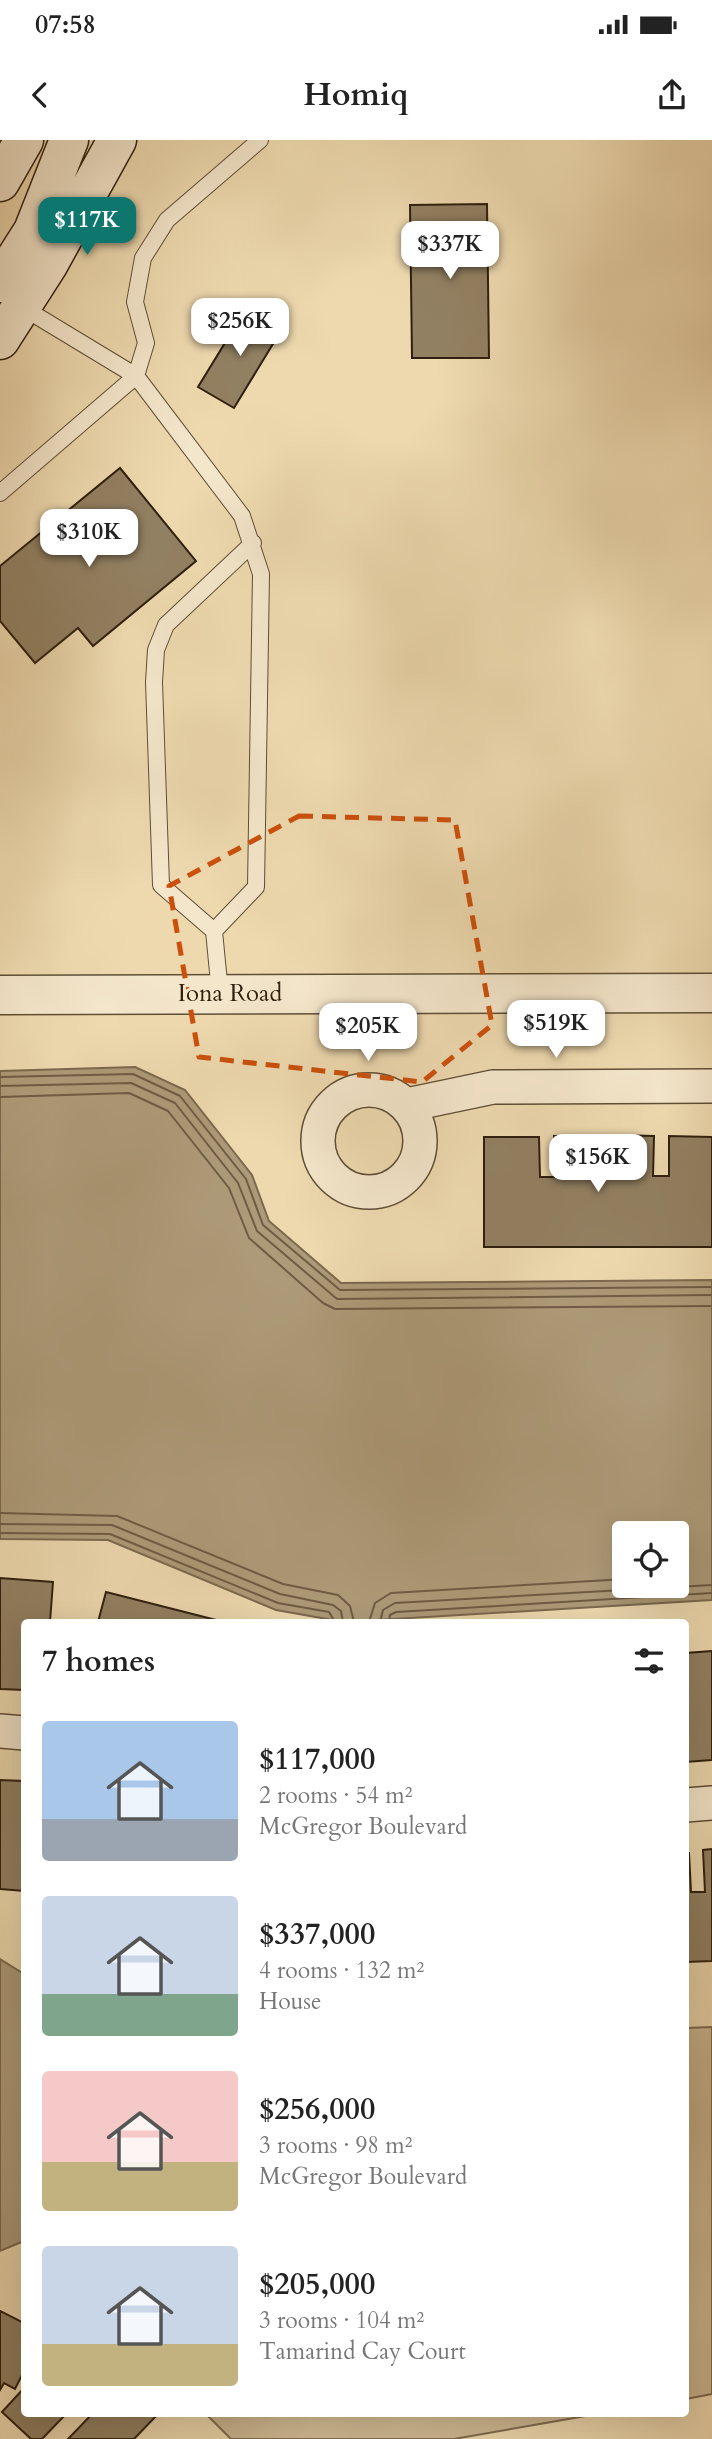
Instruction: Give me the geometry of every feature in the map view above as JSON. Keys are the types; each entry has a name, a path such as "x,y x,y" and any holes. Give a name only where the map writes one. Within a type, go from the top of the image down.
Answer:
{"street":[{"path":"0,182 24,140"},
{"path":"0,340 11,295 69,140"},
{"path":"11,295 117,140"},
{"name":"Iona Road","path":"0,995 712,993"},
{"path":"407,1105 493,1087 712,1086"},
{"path":"0,1731 21,1733"},
{"path":"689,1805 712,1803"}],"lane":[{"path":"0,493 136,376 146,343 135,302 143,258 167,220 260,140"},
{"path":"11,295 136,376 242,516 253,544 261,574 256,887 214,931"},
{"path":"220,993 214,931 161,885 154,682 156,650 166,625 253,544"}],"highlighted area":[{"path":"299,816 455,820 492,1025 422,1082 199,1057 169,886"}],"shaded area":[{"path":"712,2027 712,2394 689,2398 689,2028"},
{"path":"209,2417 580,2417 454,2439 231,2439"}],"water":[{"path":"135,1067 185,1090 252,1175 269,1221 341,1283 712,1280 712,1600 394,1619 327,1619 276,1610 108,1540 0,1539 0,1071"},
{"path":"0,1959 21,1972 21,2242 0,2251"}],"building":[{"path":"487,204 489,358 412,358 410,205"},
{"path":"247,307 282,329 234,408 198,387"},
{"path":"120,468 196,561 93,646 78,628 35,663 0,621 0,566"},
{"path":"612,1135 654,1136 653,1176 669,1176 669,1136 712,1137 712,1247 484,1247 484,1137 539,1137 540,1177 554,1177 554,1136 597,1136 597,1177 612,1177"},
{"path":"0,1578 53,1582 50,1619 21,1619 21,1690 0,1689"},
{"path":"106,1592 212,1619 99,1619"},
{"path":"712,1651 712,1760 689,1762 689,1653"},
{"path":"0,1780 21,1781 21,1891 0,1889"},
{"path":"712,1849 712,1961 689,1962 689,1853 691,1892 705,1892 703,1850"},
{"path":"0,2311 21,2322 21,2377 15,2389 4,2383 0,2390"},
{"path":"21,2391 21,2417 63,2417 42,2439 31,2439 2,2412"},
{"path":"89,2417 155,2417 134,2439 68,2439"}]}
